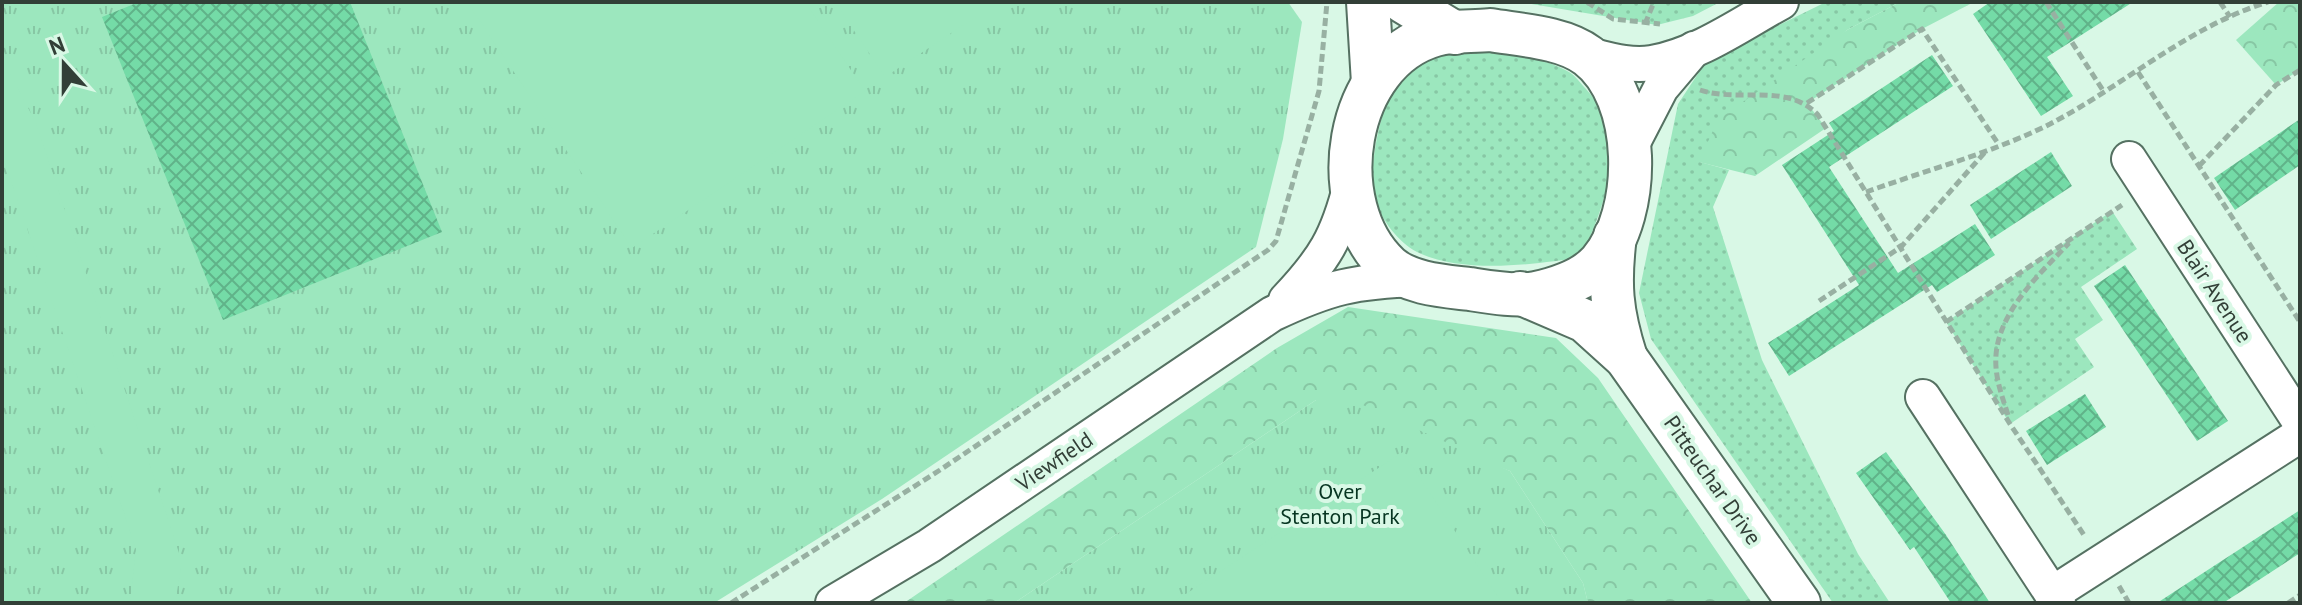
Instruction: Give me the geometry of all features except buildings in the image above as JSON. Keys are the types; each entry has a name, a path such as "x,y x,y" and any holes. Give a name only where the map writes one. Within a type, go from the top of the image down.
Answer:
{"street":[{"path":"1368,2 1373,83"},
{"path":"1404,2 1455,33"},
{"path":"1585,54 1616,91 1630,148 1630,188 1615,236 1600,262 1578,280 1533,294 1477,290 1418,279 1391,268 1367,238 1352,183 1353,143 1364,98 1382,67 1409,48 1436,34 1490,30 1529,36 1622,62 1652,63 1694,49 1781,2"},
{"path":"1630,148 1644,116 1694,49"},
{"name":"Blair Avenue","path":"2129,159 2300,422"},
{"name":"Viewfield","path":"1272,314 1321,259 1340,227 1352,183"},
{"name":"Pitteuchar Drive","path":"1615,236 1609,281 1612,315 1626,358"},
{"name":"Viewfield","path":"833,603 929,546 1272,314 1321,291 1358,281 1418,279"},
{"name":"Pitteuchar Drive","path":"1520,293 1585,321 1626,358 1799,603"},
{"path":"1923,397 2055,599 2103,562 2300,435"}],"path":[{"path":"731,603 940,470 1268,250 1276,241 1319,91 1327,2"},
{"path":"1587,2 1613,19 1665,24"},
{"path":"1645,24 1654,2"},
{"path":"2046,2 2104,92"},
{"path":"2220,2 2230,17"},
{"path":"1866,192 1999,145 2051,123 2230,17 2268,2"},
{"path":"1807,103 1922,29 1999,145"},
{"path":"2199,166 2276,85 2300,70"},
{"path":"2138,72 2300,322"},
{"path":"1668,80 1709,93 1785,96 1807,103 1901,247 2010,424 2129,603"},
{"path":"1819,301 1901,247 1987,149"},
{"path":"1946,322 2021,275 2076,234 2149,190"},
{"path":"2010,424 1995,364 2000,334 2032,283 2076,234"},
{"path":"2288,603 2300,595"}],"green space":[{"path":"2,2 1288,2 1302,22 1283,139 1256,247 882,499 714,603 2,603"},
{"path":"467,2 805,2 865,91 632,248"},
{"path":"835,2 998,2 885,77"},
{"path":"1520,2 1720,2 1693,16 1657,25"},
{"path":"1826,2 1900,2 1847,30 1700,162 1729,170 1713,207 1762,360 1858,554 1890,603 1833,603 1651,339 1639,293 1678,104 1707,60"},
{"path":"1900,2 1974,2 1922,29 1807,103 1826,128 1755,176 1699,162 1718,119 1847,30"},
{"path":"2279,2 2300,2 2300,70 2276,85 2236,40"},
{"path":"1466,48 1519,56 1557,66 1576,77 1600,108 1608,128 1611,150 1609,172 1598,216 1581,257 1498,266 1435,259 1410,248 1382,216 1373,189 1374,155 1393,86 1407,69 1423,59"},
{"path":"2,58 36,123 182,562 175,603 130,603 136,549 2,154"},
{"path":"2112,211 2137,249 2081,287 2103,320 2075,339 2094,367 2010,424 1946,322"},
{"path":"1348,307 1556,338 1598,378 1752,603 1588,603 1583,583 1510,471 1316,400 1014,603 904,603 1277,348"},
{"name":"Over Stenton Park","path":"1345,397 1510,471 1583,583 1588,603 1014,603 1316,400"},
{"path":"1403,452 1502,603 1172,603"}]}
